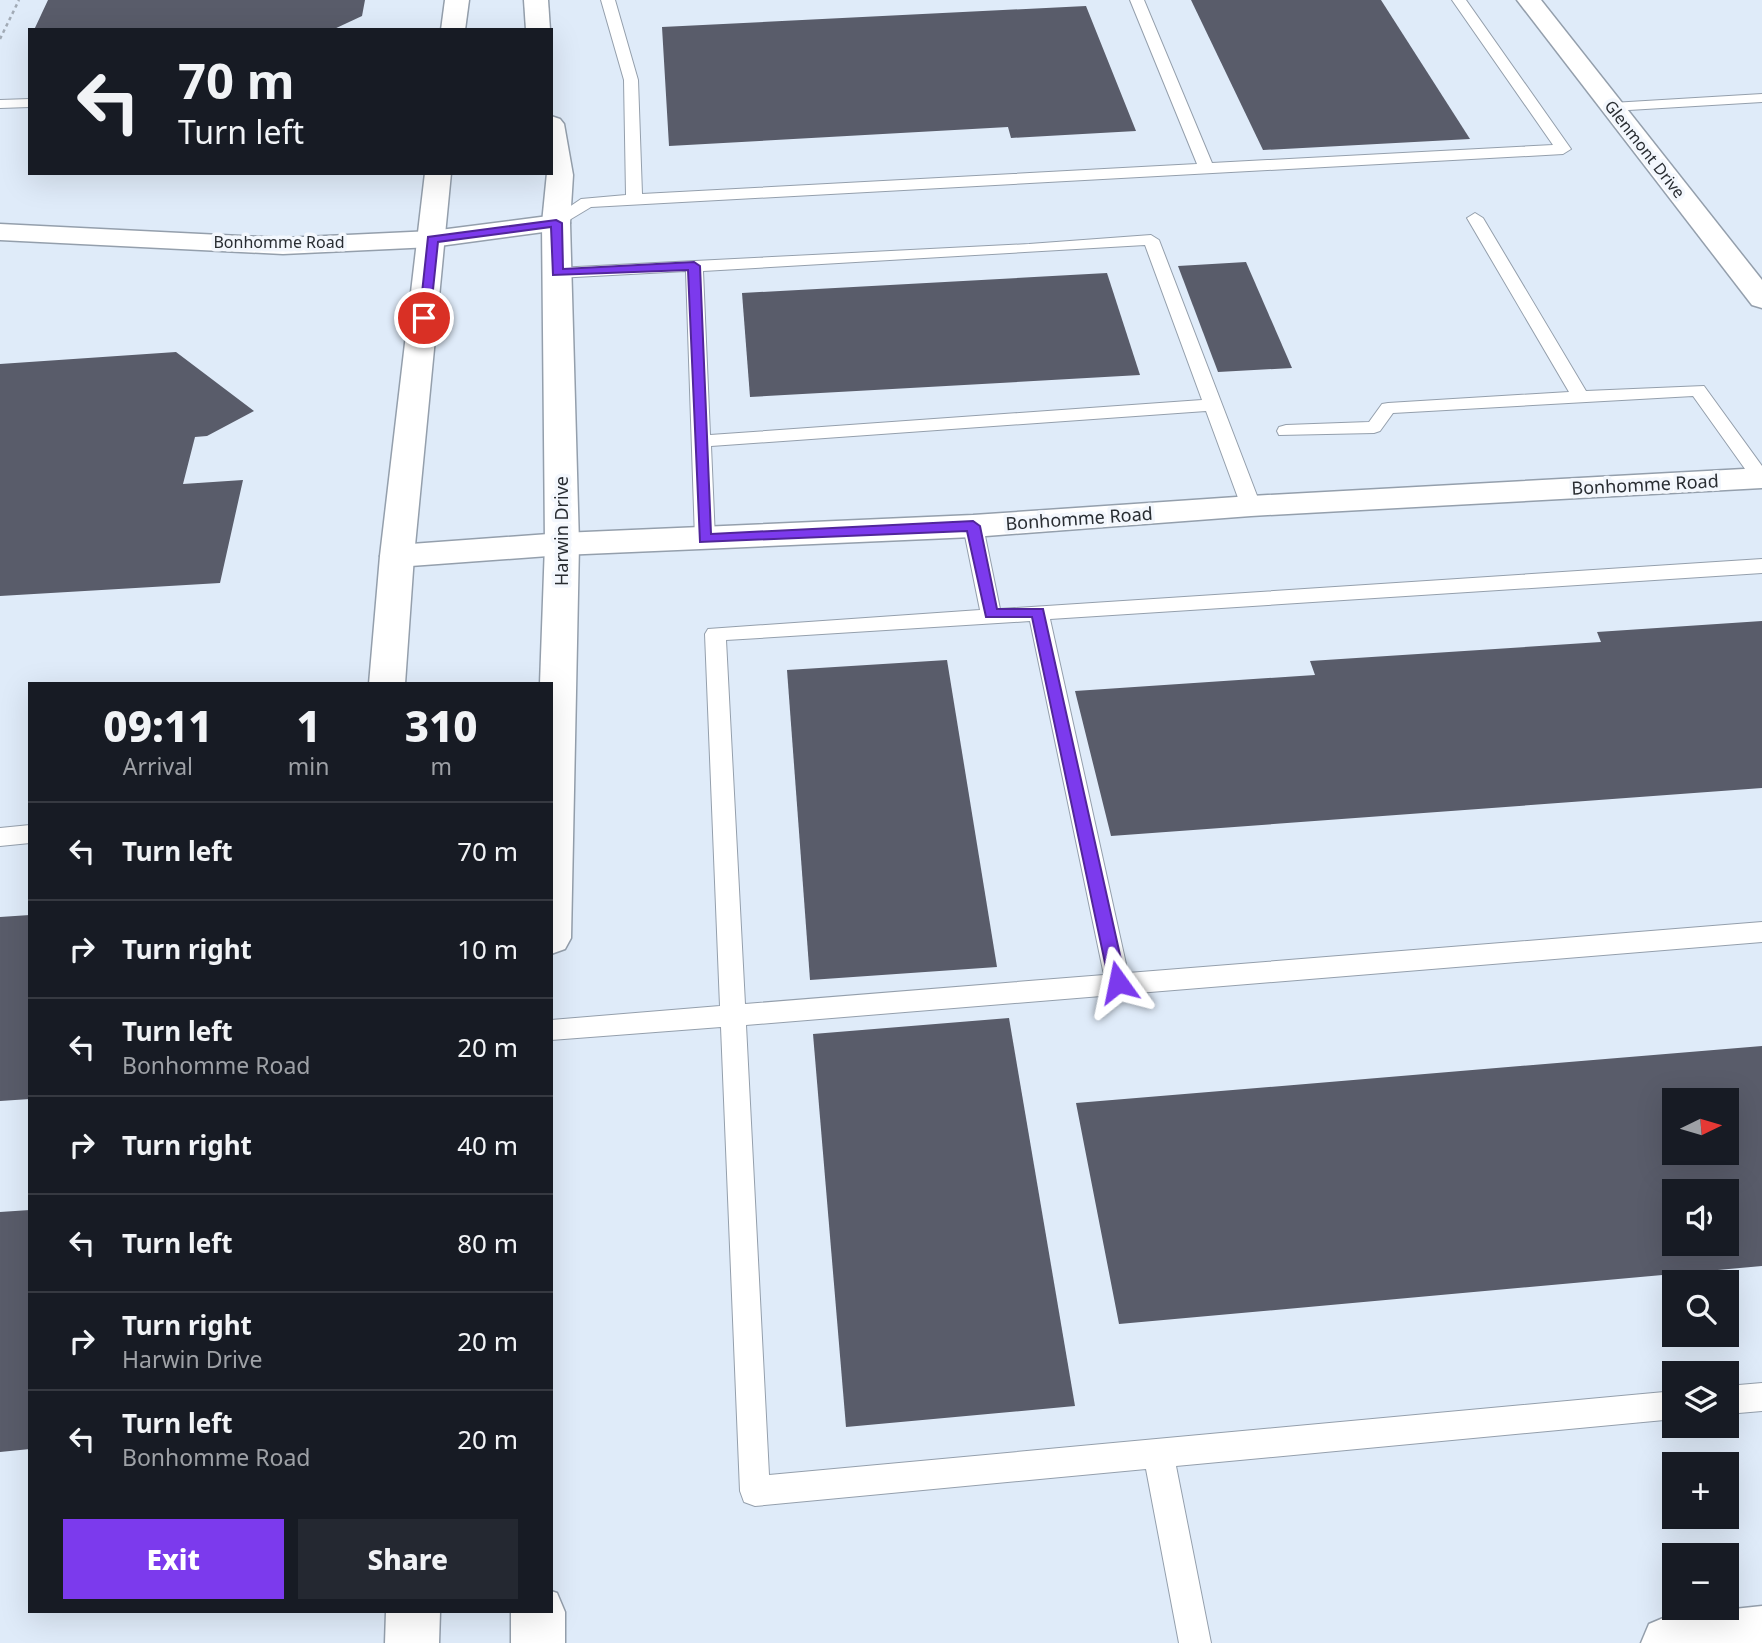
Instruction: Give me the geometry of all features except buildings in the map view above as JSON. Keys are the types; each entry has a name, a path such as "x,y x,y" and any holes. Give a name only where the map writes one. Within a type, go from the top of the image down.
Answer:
{"street":[{"path":"453,28 457,0"},
{"path":"537,0 538,28"},
{"name":"Glenmont Drive","path":"1529,0 1762,299"},
{"name":"Harwin Drive","path":"553,135 560,175 556,223 562,544 553,866"},
{"path":"387,682 397,556 438,175"},
{"name":"Bonhomme Road","path":"0,232 283,246 432,239 556,223"},
{"name":"Bonhomme Road","path":"397,556 562,544 973,526 1251,506 1762,478"},
{"path":"412,1643 413,1613"},
{"path":"538,1613 538,1643"},
{"path":"1668,1643 1762,1633"}],"lane":[{"path":"608,0 631,80 635,200"},
{"path":"1137,0 1207,169"},
{"path":"556,223 587,202 1563,149 1459,0"},
{"path":"1612,107 1762,99"},
{"path":"0,104 28,103"},
{"path":"1475,218 1580,396"},
{"path":"557,273 1029,249 1151,240 1251,506"},
{"path":"694,266 705,539"},
{"path":"1286,431 1374,427 1388,408 1698,390 1762,478"},
{"path":"701,441 1212,405"},
{"path":"973,526 991,614"},
{"path":"1662,1406 755,1491 715,634 1762,566"},
{"path":"1038,612 1118,982"},
{"path":"0,837 28,834"},
{"path":"553,1030 733,1017 1118,982 1762,932"},
{"path":"1739,1399 1762,1397"},
{"path":"1158,1453 1195,1643"}],"path":[{"path":"0,39 19,0"}],"route":[{"path":"424,318 432,239 556,223 557,273 694,266 705,539 973,526 991,614 1038,612 1118,982"}]}
